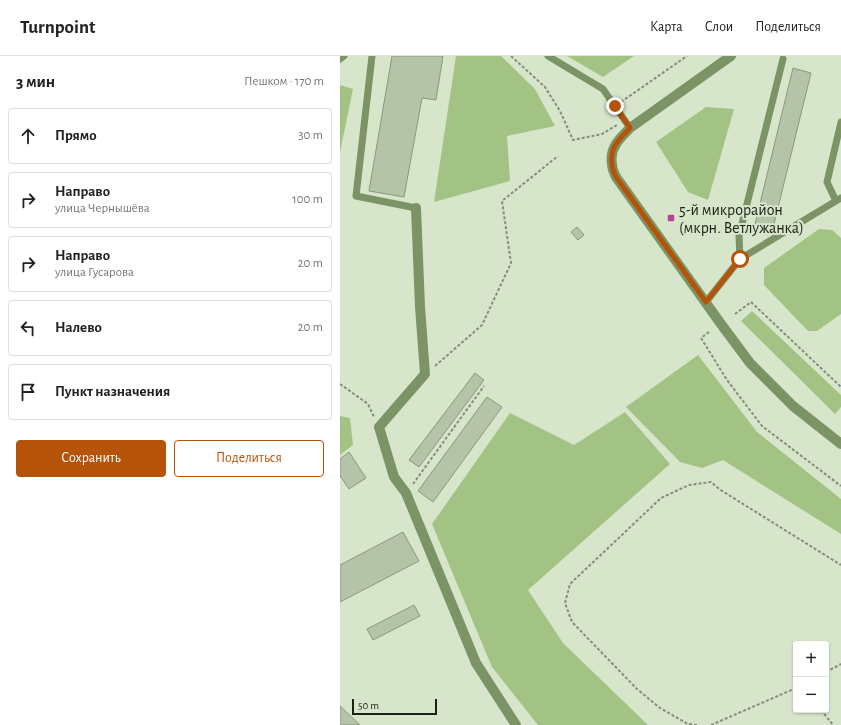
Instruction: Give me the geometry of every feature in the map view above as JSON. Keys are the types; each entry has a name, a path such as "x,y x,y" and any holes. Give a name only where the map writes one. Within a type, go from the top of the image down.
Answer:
{"street":[{"path":"731,56 627,124 616,141 612,154 612,164 616,177 750,363 793,406 839,440"},
{"path":"416,208 420,307 425,374 379,427 394,477 406,493 476,663 511,723"}],"lane":[{"path":"340,59 344,56"},
{"path":"372,56 356,196 416,208"},
{"path":"548,56 603,89 627,124"},
{"path":"740,259 739,236 783,59"},
{"path":"706,302 740,259 839,200 827,182 841,122"}],"path":[{"path":"511,56 545,87 560,111 573,140 602,134 627,124"},
{"path":"615,106 686,56"},
{"path":"425,374 482,326 511,263 502,201 558,156"},
{"path":"735,314 751,302 841,387"},
{"path":"709,332 702,338 727,380 762,426 841,486"},
{"path":"340,384 368,404 379,427"},
{"path":"406,493 484,386"},
{"path":"697,725 688,724 660,708 636,689 572,622 565,603 570,584 661,498 689,485 711,482 719,489 841,565"},
{"path":"829,670 841,664"},
{"path":"712,725 793,689"},
{"path":"823,713 833,725"}],"green space":[{"path":"456,56 501,56 535,89 555,126 507,136 510,181 434,202"},
{"path":"567,56 634,56 603,77"},
{"path":"340,85 353,89 340,152"},
{"path":"706,107 734,109 708,200 688,192 656,142"},
{"path":"819,229 832,230 841,238 841,314 817,331 808,331 764,285 764,268"},
{"path":"752,311 841,395 841,407 835,414 741,321"},
{"path":"698,355 757,432 841,499 841,534 723,460 702,468 680,462 626,407"},
{"path":"625,412 670,464 528,590 563,643 648,725 538,725 492,667 432,524 510,413 574,445"},
{"path":"340,416 350,418 353,445 340,455"}],"building":[{"path":"392,56 443,56 436,100 422,98 404,197 369,191"},
{"path":"793,68 811,73 773,228 755,224"},
{"path":"577,227 584,235 578,240 571,232"},
{"path":"475,373 484,380 419,467 409,460"},
{"path":"487,397 502,407 433,502 418,491"},
{"path":"349,452 366,478 349,489 340,476 340,459"},
{"path":"403,532 419,561 340,602 340,565"},
{"path":"414,605 420,616 373,640 367,629"},
{"path":"340,706 360,725 340,725"}],"place":[{"name":"5-й микрорайон (мкрн. Ветлужанка)","path":"671,218"}],"route":[{"path":"615,106 630,128 616,141 612,154 612,164 616,177 706,302 740,259"}]}
